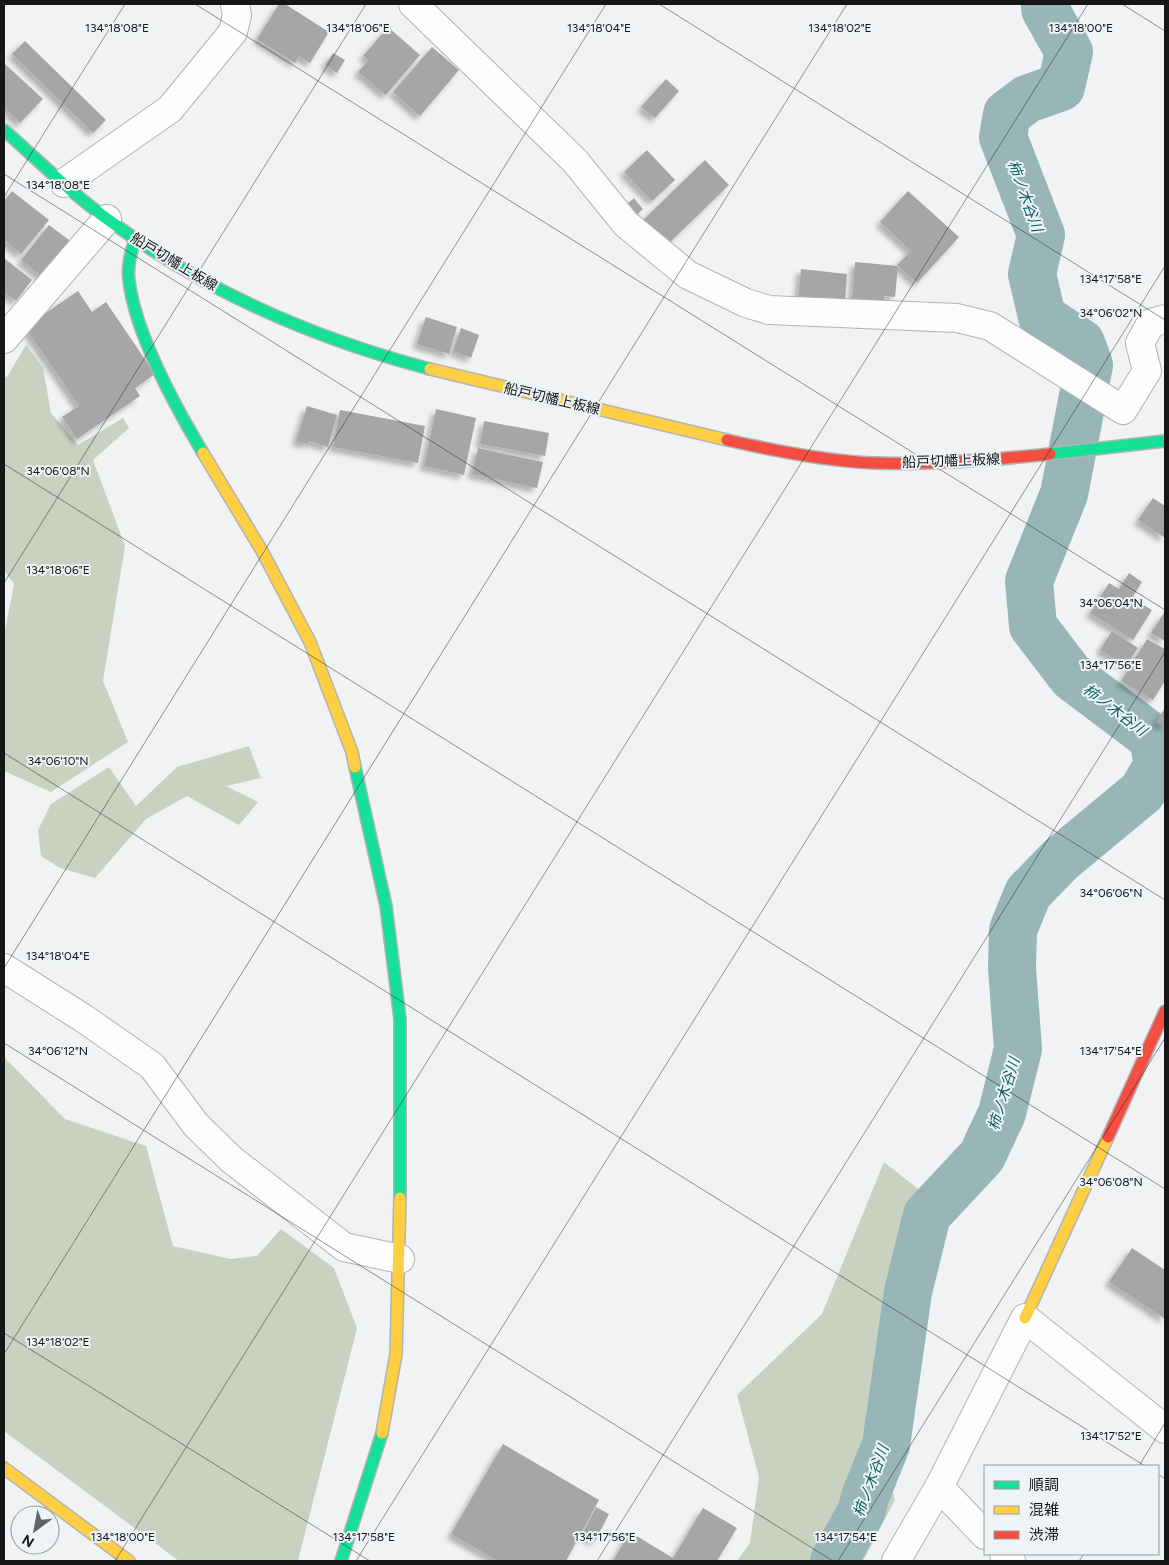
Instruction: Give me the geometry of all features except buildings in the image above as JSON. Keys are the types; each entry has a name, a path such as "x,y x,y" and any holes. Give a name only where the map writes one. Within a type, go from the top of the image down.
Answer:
{"main road":[{"name":"船戸切幡上板線","path":"4,130 107,220 214,287 291,324 365,351 466,379 712,436 806,455 870,463 927,463 1038,457 1165,441"},
{"path":"134,238 129,258 129,282 144,343 201,450 262,551 310,642 352,752 386,906 400,1020 400,1259 396,1354 384,1427 341,1561"},
{"path":"1025,1318 1165,1011"},
{"path":"4,1468 128,1561"}],"street":[{"path":"64,183 170,109 233,32 237,14 235,4"},
{"path":"413,4 575,161 626,224 688,275 746,303 769,310 957,318 990,326 1101,398 1123,410 1148,371 1140,342 1151,323 1165,319"},
{"path":"4,339 107,220"},
{"path":"4,968 83,1018 152,1066 196,1125 232,1160 344,1247 400,1259"},
{"path":"896,1561 939,1488 1025,1318 1165,1428"},
{"path":"939,1488 984,1534"}],"green space":[{"path":"26,345 43,368 51,413 78,445 123,418 129,428 93,460 125,546 103,681 128,742 51,792 4,771 4,635 14,584 4,570 4,376 7,377"},
{"path":"249,746 261,778 226,786 258,802 239,825 187,796 146,819 95,878 60,868 41,856 38,830 51,804 109,767 136,806 177,767"},
{"path":"4,1057 65,1119 146,1146 173,1246 230,1259 257,1256 281,1229 334,1268 357,1328 298,1561 179,1561 4,1431"},
{"path":"884,1162 922,1192 875,1432 895,1500 863,1561 737,1561 750,1543 759,1477 737,1395 822,1314"}],"waterway":[{"name":"柿ノ木谷川","path":"834,1561 861,1512 886,1445 908,1292 927,1215 982,1156 1002,1113 1018,1049 1012,968 1013,930 1028,893 1060,860 1142,792 1158,765 1153,738 1072,677 1033,626 1029,581 1064,494 1089,365 1081,343 1042,317 1032,274 1041,235 1003,137 1007,114 1027,99 1061,87 1069,52 1045,9 1045,4"}],"traffic: fast":[{"path":"4,130 96,211 147,247 184,270 223,291 304,328 387,357 430,369"},
{"path":"135,239 129,275 139,323 169,392 203,453"},
{"path":"1050,454 1165,441"},
{"path":"355,767 386,906 400,1019 400,1198"},
{"path":"341,1561 382,1433"}],"traffic: slow":[{"path":"430,369 727,440"},
{"path":"203,453 262,551 310,642 352,752 355,767"},
{"path":"1025,1318 1108,1137"},
{"path":"382,1433 396,1354 400,1198"},
{"path":"4,1468 129,1561"}],"traffic: jam":[{"path":"727,440 800,455 874,463 962,462 1050,454"},
{"path":"1108,1137 1165,1011"}]}
